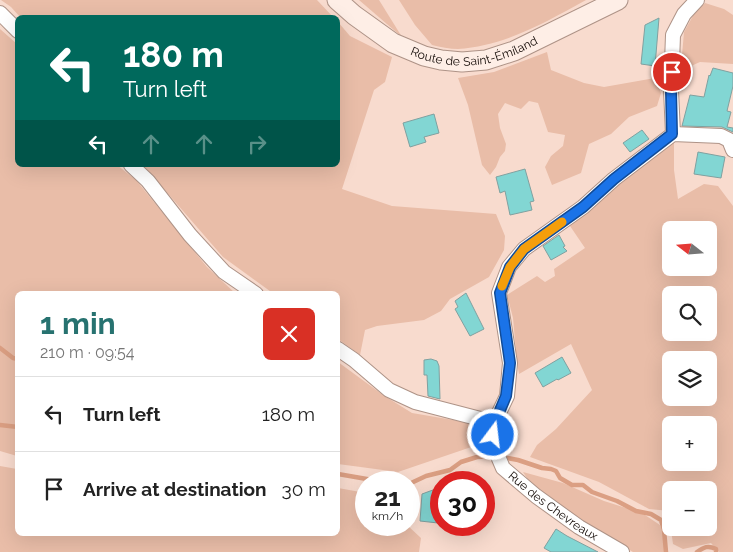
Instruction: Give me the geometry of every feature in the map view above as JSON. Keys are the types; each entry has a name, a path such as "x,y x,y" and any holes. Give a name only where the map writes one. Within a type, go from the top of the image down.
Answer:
{"main road":[{"name":"Route de Saint-Émiland","path":"336,0 393,42 424,56 462,62 486,60 514,51 618,0"}],"street":[{"path":"672,134 671,90 674,35 684,14 697,0"},
{"path":"0,13 15,28"},
{"path":"340,350 389,390 415,402 492,422 498,415 506,396 510,363 500,293 510,267 524,249 583,207 614,179 672,134 721,136 729,140 733,150"},
{"path":"133,167 148,181 190,235 224,272 252,291"},
{"name":"Rue des Chevreaux","path":"492,422 494,448 503,468 536,496 579,527 622,552"}],"shaded area":[{"path":"1,0 317,0 331,15 18,15"},
{"path":"359,0 379,0 402,37"},
{"path":"399,0 586,0 525,32 492,43 458,49 432,45 415,25"},
{"path":"705,3 724,9 733,15 733,64 700,62 691,66 689,73 681,67 684,32 694,14"},
{"path":"340,24 350,36 392,57 385,82 374,90 342,189 392,206 496,214 505,236 504,250 489,277 450,299 441,311 424,320 377,326 365,330 360,355 340,340 340,291 270,291 223,257 157,181 141,167 340,167"},
{"path":"0,29 15,42 15,167 120,167 136,180 207,267 233,291 15,291 15,455 0,451"},
{"path":"547,52 551,70 584,83 604,87 655,78 661,93 657,106 629,117 611,134 589,144 581,173 552,185 545,167 551,156 563,146 565,135 548,132 538,103 529,101 521,109 505,103 498,114 500,128 506,144 505,151 490,175 482,165 468,105 458,78 494,72"},
{"path":"674,141 674,170 678,199 704,184 718,186 733,206 733,552 719,552 711,543 683,549 673,544 672,536 717,536 717,481 662,481 662,510 649,509 599,482 530,457 537,445 556,429 592,390 571,344 519,374 513,318 507,295 537,276 545,282 555,276 554,269 585,248 570,226 647,161"},
{"path":"340,363 383,395 412,413 477,424 483,443 401,471 340,464"},
{"path":"0,466 15,469 15,536 340,536 340,488 355,491 355,536 419,536 421,538 419,552 0,552"},
{"path":"523,472 563,483 604,501 642,513 660,525 667,552 633,552 551,501 530,483"}],"building":[{"path":"659,18 655,66 641,64 645,25"},
{"path":"713,68 733,73 733,86 727,111 731,112 727,127 733,128 733,132 722,127 682,126 690,95 704,97 709,75"},
{"path":"434,114 439,133 424,137 426,142 410,147 403,123"},
{"path":"642,130 649,139 630,152 623,143"},
{"path":"698,152 725,157 721,178 694,174"},
{"path":"525,169 534,201 530,202 532,210 510,215 505,191 500,193 496,177"},
{"path":"559,235 565,246 563,247 567,251 551,260 543,246"},
{"path":"466,293 484,329 470,336 455,309 458,307 455,301"},
{"path":"562,357 571,373 543,387 535,373"},
{"path":"431,359 437,361 439,366 440,399 428,396 427,375 424,375 424,360"},
{"path":"430,491 430,522 420,521 422,494"},
{"path":"556,529 598,552 551,552 544,548"}],"waterway":[{"path":"0,348 15,358"},
{"path":"0,425 15,427"},
{"path":"420,479 450,470 461,462 477,457 494,456"},
{"path":"502,457 551,469 556,471 560,478 572,485 583,485 592,492 617,501 636,511 651,514 661,520 666,552"},
{"path":"340,474 355,477"},
{"path":"697,552 708,547 716,549 716,552"}],"slow traffic":[{"path":"502,286 510,267 524,249 562,222"}],"route":[{"path":"493,435 492,422 498,415 506,396 510,363 500,293 510,267 524,249 583,207 614,179 672,134 672,72"}]}
